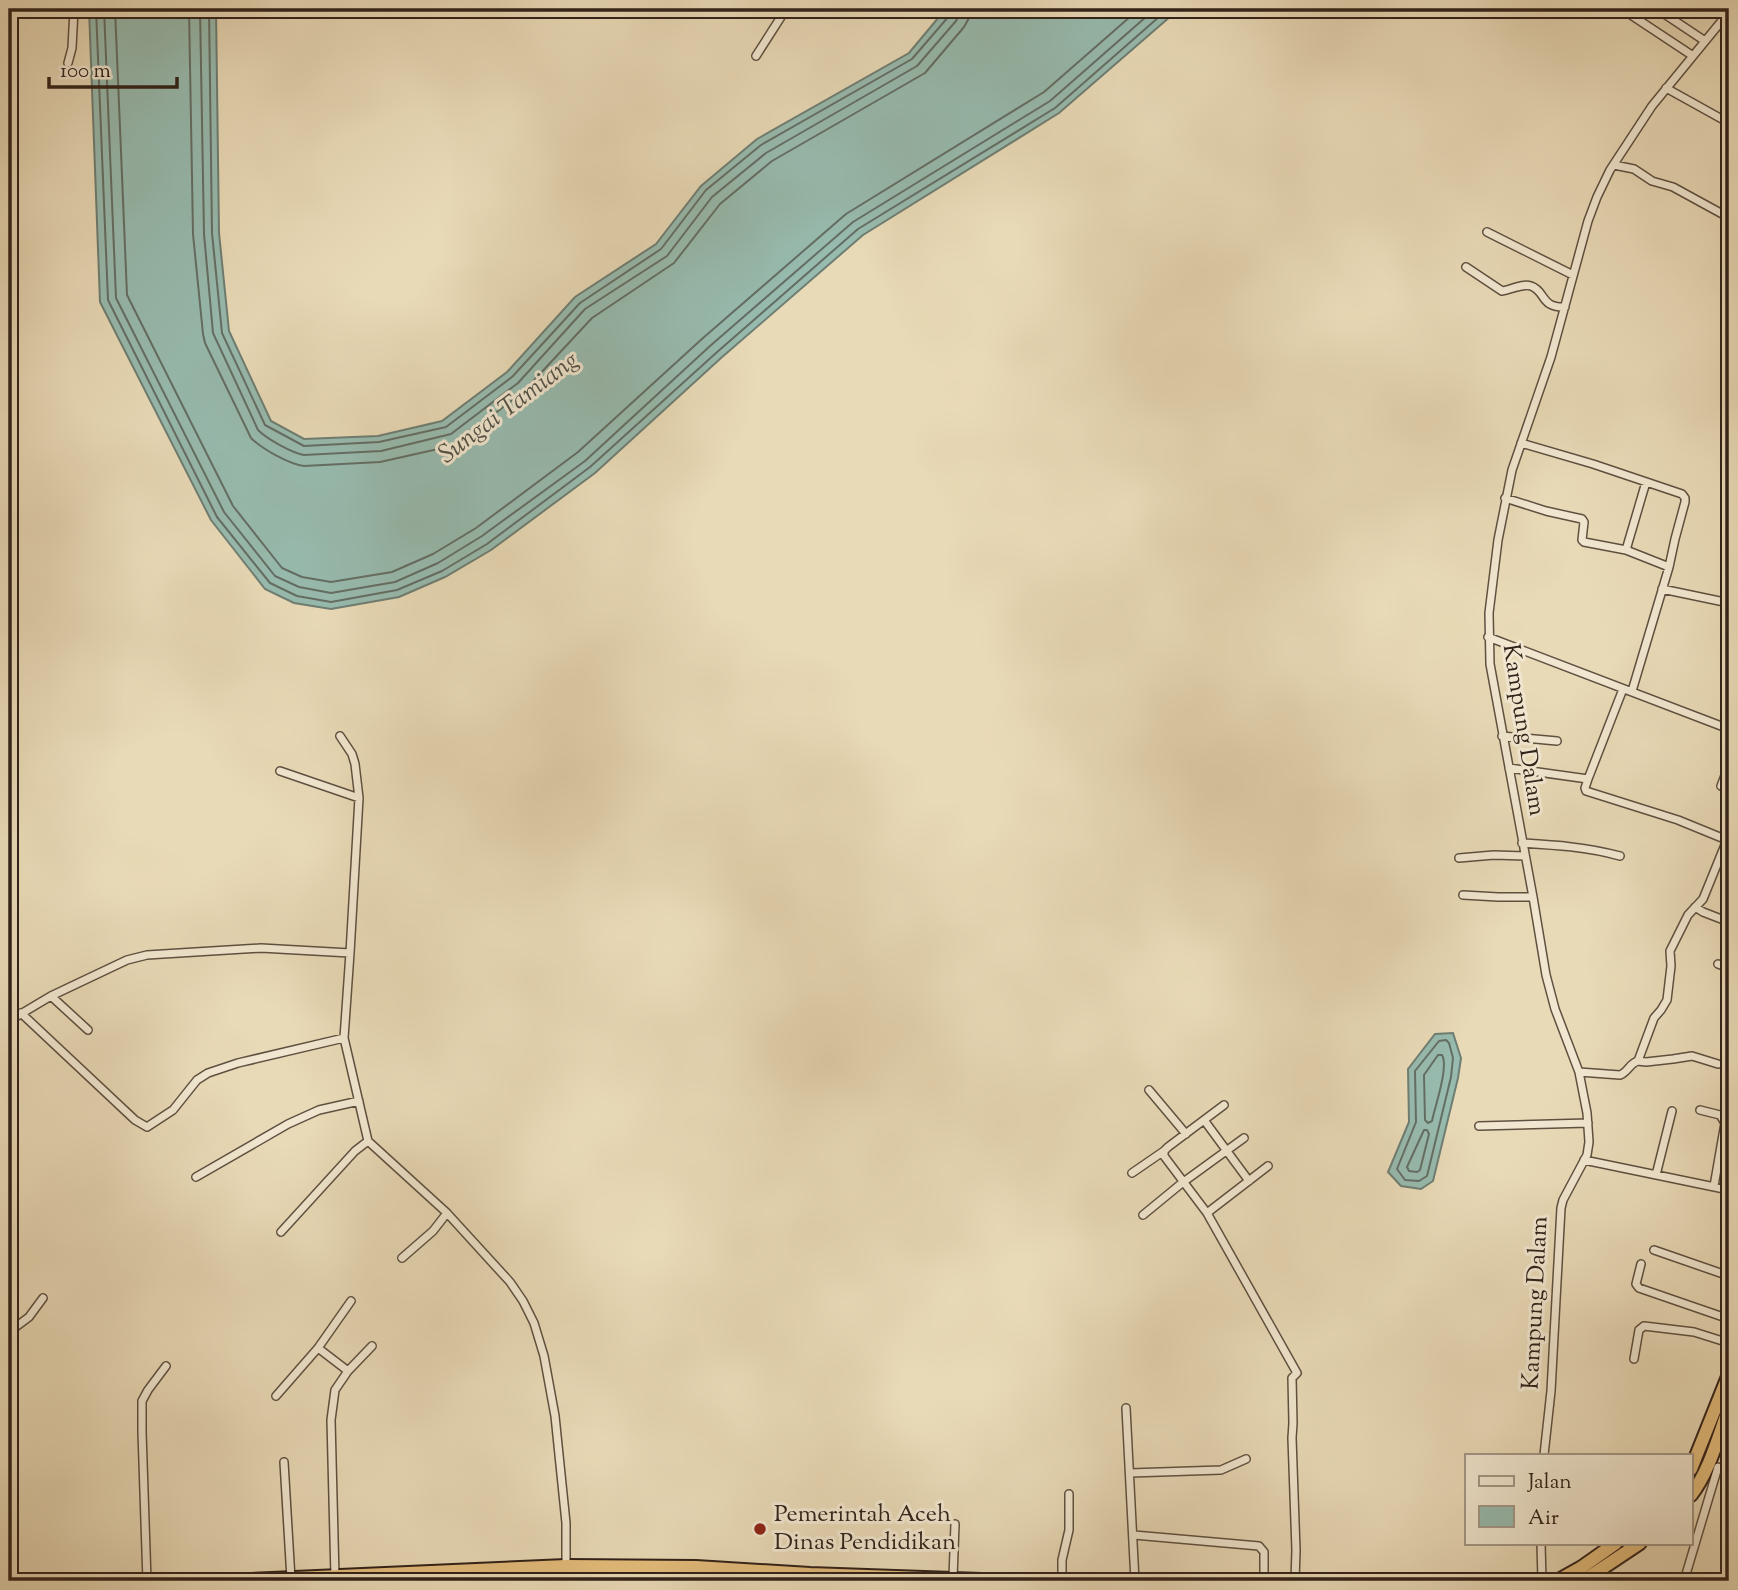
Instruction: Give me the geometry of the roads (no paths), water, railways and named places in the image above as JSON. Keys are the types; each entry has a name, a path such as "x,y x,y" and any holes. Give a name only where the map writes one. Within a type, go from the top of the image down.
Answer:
{"highway":[{"path":"1692,1466 1729,1374"},
{"path":"1692,1494 1713,1465 1729,1408"},
{"path":"1557,1581 1615,1544"},
{"path":"1583,1581 1600,1575 1639,1544"},
{"path":"227,1581 566,1566 696,1567 809,1578 953,1578 1010,1581"},
{"path":"522,1581 692,1581"}],"street":[{"path":"68,63 72,48 74,9"},
{"path":"755,56 786,9"},
{"path":"1622,9 1693,56"},
{"path":"1657,9 1705,41"},
{"name":"Kampung Dalam","path":"1544,1454 1551,1391 1561,1208 1588,1149 1588,1124 1584,1088 1550,994 1490,664 1489,613 1505,498 1512,470 1550,357 1597,197 1614,165 1666,88 1729,12"},
{"path":"1666,88 1729,123"},
{"path":"1614,165 1634,169 1652,181 1673,187 1728,214 1729,224"},
{"path":"1487,232 1573,275"},
{"path":"1466,267 1502,291 1522,285 1531,286 1554,307 1565,307"},
{"path":"1521,443 1593,464 1682,494 1685,498 1669,567 1632,691"},
{"path":"1626,550 1646,482"},
{"path":"1505,498 1582,519 1582,541 1626,550 1669,567"},
{"path":"1662,589 1729,603"},
{"path":"1488,637 1729,729"},
{"path":"1623,689 1585,790 1590,794 1728,836 1702,901 1686,918 1670,951 1667,1000 1654,1018 1638,1061"},
{"path":"341,736 355,764 359,798 344,1038 368,1141 447,1213 510,1282 534,1323 544,1356 555,1416 566,1523 566,1566"},
{"path":"1503,736 1558,741"},
{"path":"1721,786 1729,765"},
{"path":"1509,768 1588,779"},
{"path":"280,771 359,798"},
{"path":"1522,843 1570,846 1620,856"},
{"path":"1459,858 1525,856"},
{"path":"1463,895 1533,897"},
{"path":"1695,907 1729,922"},
{"path":"9,1021 51,996 127,960 148,955 261,948 349,953"},
{"path":"1718,964 1729,968"},
{"path":"51,996 88,1030"},
{"path":"21,1013 135,1120 147,1127 173,1110 197,1080 208,1073 238,1063 344,1038"},
{"path":"1579,1072 1620,1074 1627,1071 1634,1062 1692,1056 1718,1063"},
{"path":"1149,1090 1186,1134"},
{"path":"196,1177 288,1124 318,1110 359,1101"},
{"path":"1132,1173 1224,1105"},
{"path":"1700,1110 1720,1115 1725,1123 1714,1186"},
{"path":"1656,1175 1672,1111"},
{"path":"1204,1120 1249,1181"},
{"path":"1479,1126 1588,1124"},
{"path":"1143,1215 1244,1138"},
{"path":"281,1232 355,1150 368,1141"},
{"path":"1164,1151 1164,1156 1182,1183 1207,1213 1297,1373 1292,1378 1295,1581"},
{"path":"1584,1160 1729,1190"},
{"path":"1207,1213 1268,1166"},
{"path":"402,1258 433,1231 447,1213"},
{"path":"1654,1250 1729,1276"},
{"path":"1641,1264 1636,1284 1639,1288 1729,1319"},
{"path":"9,1332 29,1317 43,1298"},
{"path":"276,1396 318,1348 351,1301"},
{"path":"1634,1359 1639,1330 1644,1326 1694,1332 1729,1343"},
{"path":"335,1577 332,1403 335,1390 348,1371 372,1346"},
{"path":"318,1348 348,1371"},
{"path":"147,1581 142,1401 166,1366"},
{"path":"1126,1408 1135,1581"},
{"path":"1130,1473 1221,1470 1247,1459"},
{"path":"284,1462 291,1580"},
{"path":"1685,1581 1713,1465 1729,1470"},
{"path":"1062,1581 1062,1560 1069,1530 1069,1494"},
{"path":"953,1578 955,1524"},
{"path":"1134,1535 1259,1546 1265,1552 1264,1581"},
{"path":"1542,1544 1542,1581"}],"water":[{"name":"Sungai Tamiang","path":"89,9 216,9 219,233 229,331 271,421 304,439 378,436 442,421 507,372 575,297 656,244 701,186 757,139 909,53 944,11 1179,9 1059,113 863,235 721,358 595,473 491,550 445,577 399,597 331,609 294,603 265,589 211,520 100,302"},
{"path":"1453,1033 1461,1058 1433,1181 1421,1189 1401,1186 1388,1172 1409,1122 1408,1069 1435,1034"}],"place":[{"name":"Pemerintah Aceh Dinas Pendidikan","path":"760,1529"}]}
